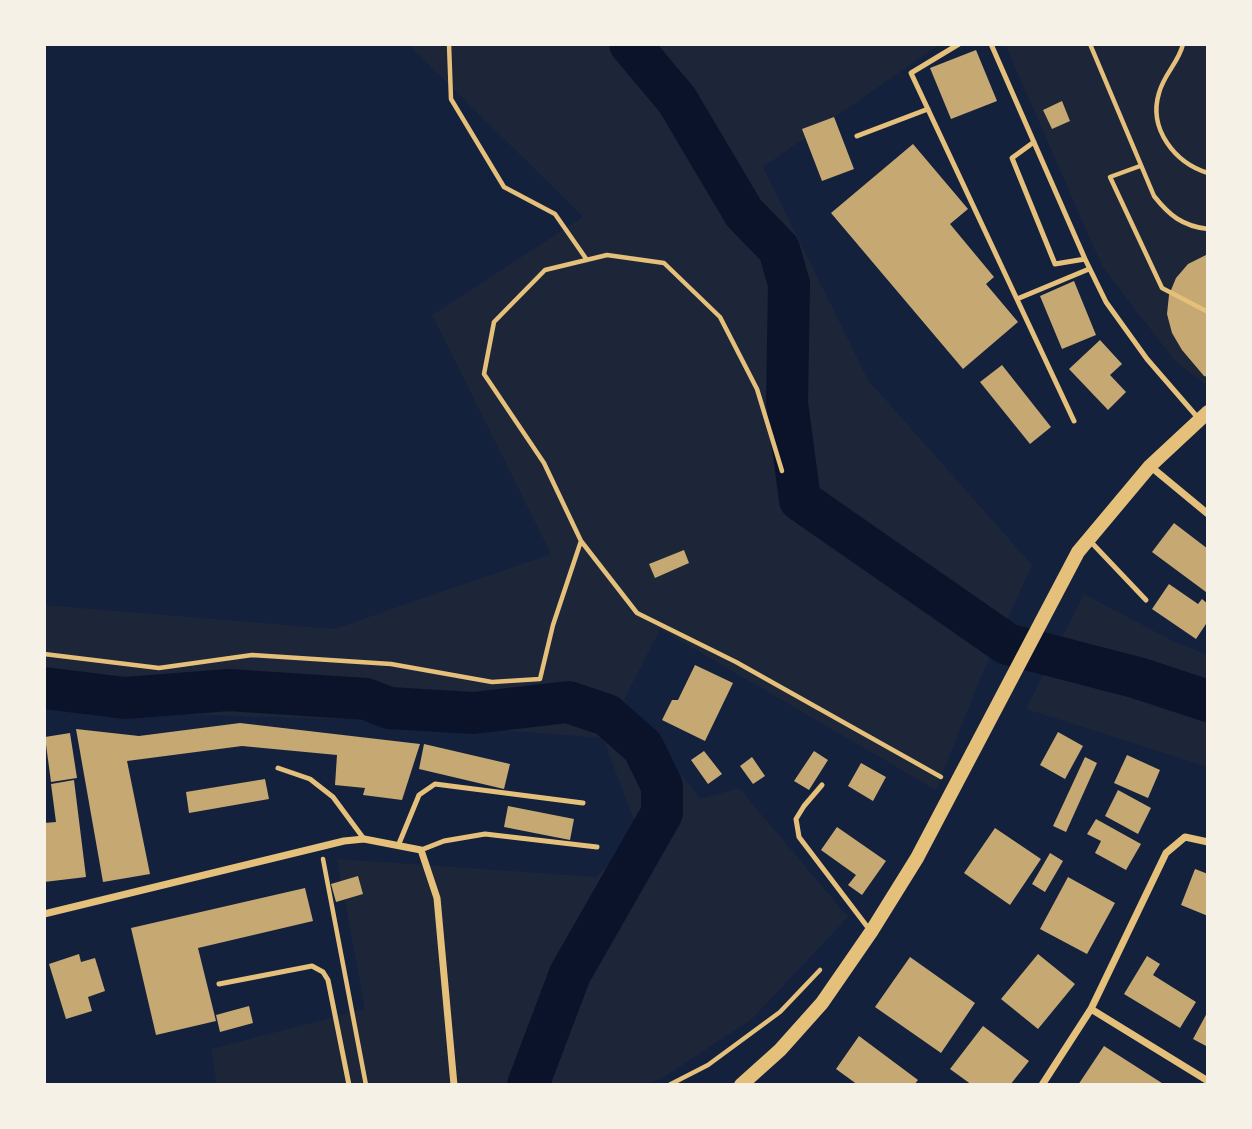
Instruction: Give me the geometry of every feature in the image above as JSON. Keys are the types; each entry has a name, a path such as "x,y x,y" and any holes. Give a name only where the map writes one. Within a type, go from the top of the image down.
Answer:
{"main road":[{"path":"741,1085 780,1050 822,1003 871,932 917,858 1078,552 1150,466 1204,415"}],"street":[{"path":"1150,466 1208,514"},
{"path":"1042,1085 1091,1009 1166,853 1185,838 1208,842"},
{"path":"44,914 344,841 364,839 421,850 437,898 454,1085"},
{"path":"1091,1009 1208,1081"}],"lane":[{"path":"959,44 911,73 1074,421"},
{"path":"991,44 1106,302 1147,359 1204,415"},
{"path":"857,136 928,109"},
{"path":"1034,142 1012,158 1055,264 1085,259"},
{"path":"1017,299 1089,269"},
{"path":"1088,538 1146,600"},
{"path":"278,768 310,779 333,797 364,839"},
{"path":"398,846 419,795 435,784 583,803"},
{"path":"822,785 796,820 799,837 871,932"},
{"path":"421,850 444,841 485,834 597,847"},
{"path":"219,984 312,966 323,972 328,980 349,1085"}],"path":[{"path":"449,44 452,99 504,187 555,214 587,260"},
{"path":"1090,44 1154,196 1170,215 1185,223 1208,229"},
{"path":"1183,44 1180,57 1166,74 1158,95 1157,117 1163,138 1177,156 1195,169 1208,173"},
{"path":"1140,166 1111,177 1161,288 1208,312"},
{"path":"782,471 757,389 720,317 664,263 607,255 545,270 494,322 484,374 544,463 581,541 637,612 736,662 956,786"},
{"path":"44,654 159,668 252,654 391,664 492,682 540,679 553,625 581,541"},
{"path":"321,848 366,1085"},
{"path":"669,1085 708,1065 780,1012 824,965"}],"shaded area":[{"path":"408,44 940,44 763,167 868,380 1032,565 980,679 936,790 660,629 624,700 700,799 739,788 848,917 752,1019 661,1079 639,1085 217,1085 211,1049 365,1009 337,859 596,877 638,831 603,738 370,720 82,711 44,707 44,605 334,629 551,554 432,315 583,217"},
{"path":"1005,44 1208,44 1208,381 1205,384 1175,361 1102,266"},
{"path":"1084,594 1175,642 1208,655 1208,767 1026,709"}],"building":[{"path":"976,50 997,101 951,119 930,68"},
{"path":"1062,101 1070,121 1052,129 1043,110"},
{"path":"834,117 854,169 822,181 802,129"},
{"path":"913,144 968,209 950,224 994,277 986,284 1018,322 963,369 831,213"},
{"path":"1208,254 1208,377 1204,376 1182,350 1172,333 1167,314 1169,295 1176,278 1188,264"},
{"path":"1074,281 1096,335 1062,349 1040,296"},
{"path":"1100,340 1122,364 1110,375 1126,392 1108,410 1069,369"},
{"path":"1002,365 1051,427 1030,444 980,382"},
{"path":"1174,523 1208,549 1206,592 1152,552"},
{"path":"684,550 689,563 655,578 649,564"},
{"path":"1169,584 1198,604 1202,599 1208,604 1208,621 1196,639 1152,609"},
{"path":"695,665 733,683 705,741 662,720 672,700 678,700"},
{"path":"240,723 420,744 402,800 363,795 365,788 335,785 337,755 242,746 127,761 150,874 103,882 76,729 139,736"},
{"path":"1058,732 1083,746 1065,779 1040,765"},
{"path":"70,733 77,778 51,782 45,737"},
{"path":"424,744 510,764 504,789 419,769"},
{"path":"704,751 722,774 708,784 691,760"},
{"path":"814,751 828,760 809,790 794,781"},
{"path":"1127,755 1160,770 1148,798 1114,783"},
{"path":"752,757 765,776 753,784 740,766"},
{"path":"1085,757 1097,763 1066,832 1053,826"},
{"path":"861,763 886,777 873,801 848,786"},
{"path":"265,779 269,799 189,813 186,792"},
{"path":"74,780 86,877 44,882 44,823 56,822 51,784"},
{"path":"1118,790 1151,808 1138,834 1105,816"},
{"path":"508,806 574,819 570,840 504,827"},
{"path":"1096,819 1141,844 1126,870 1095,853 1101,841 1087,834"},
{"path":"837,827 886,861 862,895 848,885 856,875 821,850"},
{"path":"995,828 1041,859 1010,905 964,873"},
{"path":"1050,853 1063,861 1045,892 1032,884"},
{"path":"1195,869 1208,874 1208,916 1181,905"},
{"path":"358,876 363,894 336,902 331,884"},
{"path":"1068,877 1115,903 1087,954 1040,929"},
{"path":"305,888 313,921 198,948 216,1021 156,1035 131,928"},
{"path":"79,954 81,962 95,958 105,991 88,997 92,1011 66,1019 49,964"},
{"path":"1038,954 1075,984 1038,1029 1001,999"},
{"path":"1147,956 1160,964 1153,975 1196,1002 1180,1028 1124,994"},
{"path":"910,957 975,1003 941,1053 875,1007"},
{"path":"249,1006 253,1023 220,1032 216,1015"},
{"path":"1208,1011 1208,1047 1193,1039"},
{"path":"983,1026 1029,1061 1010,1085 972,1085 950,1069"},
{"path":"859,1036 918,1080 914,1085 858,1085 836,1069"},
{"path":"1104,1046 1165,1085 1078,1085"}],"waterway":[{"path":"630,44 677,100 744,213 779,249 789,284 787,403 800,500 1007,644 1138,678 1208,701"},
{"path":"44,688 125,698 229,690 366,699 389,708 473,713 568,702 607,715 643,747 662,786 662,813 570,974 528,1085"}]}
